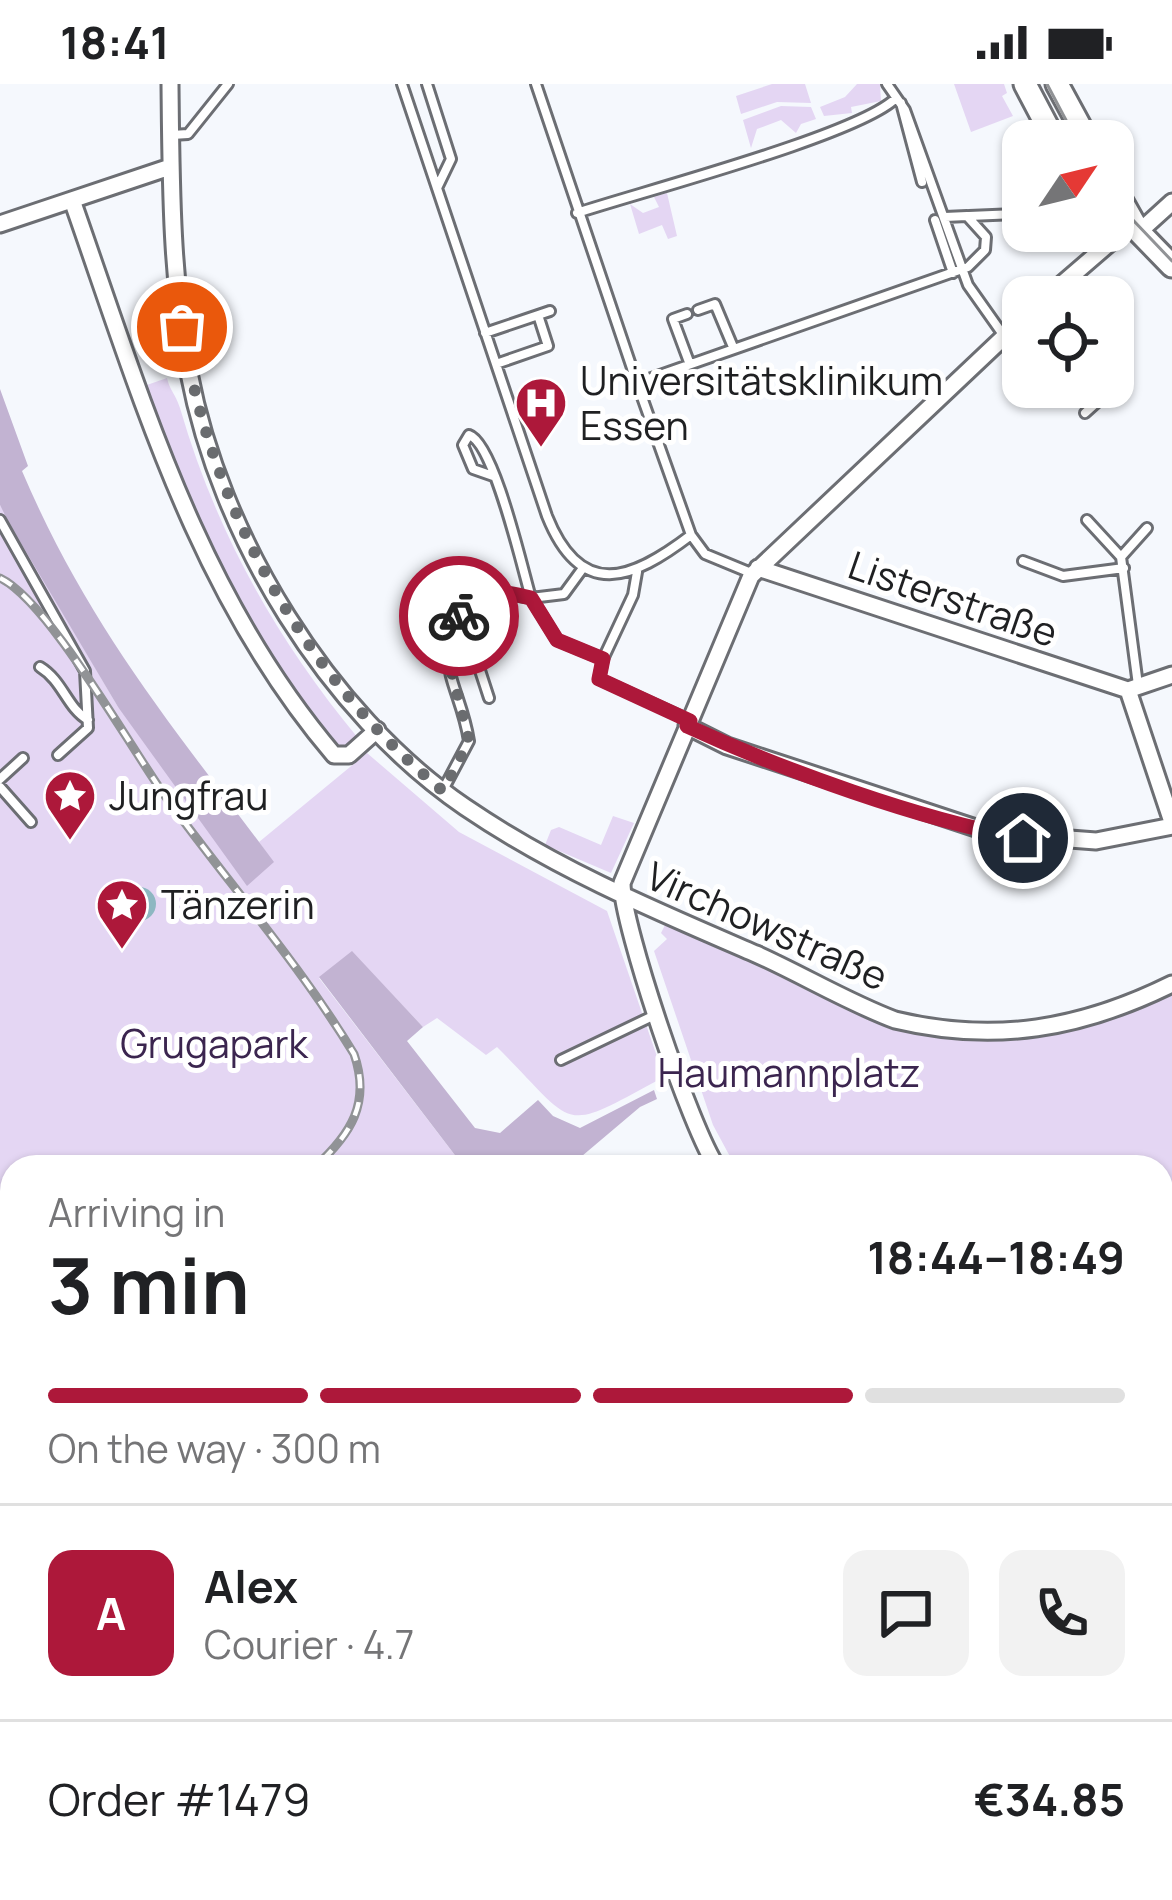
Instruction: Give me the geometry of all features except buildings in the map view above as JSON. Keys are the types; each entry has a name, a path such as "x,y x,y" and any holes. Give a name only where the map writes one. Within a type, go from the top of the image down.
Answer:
{"main road":[{"path":"1025,84 1044,120"},
{"path":"1057,84 1077,120"},
{"path":"1134,230 1172,266"}],"street":[{"name":"Virchowstraße","path":"170,84 177,284 190,376 219,474 273,587 347,696 443,791 513,839 622,896 879,1014 944,1030 1009,1033 1084,1022 1172,984"},
{"path":"0,224 170,167"},
{"path":"72,200 154,436 199,549 230,609 262,663 334,755 349,754 377,730"},
{"path":"1134,224 1172,202"},
{"path":"1073,276 1101,252"},
{"path":"709,1155 700,1140 659,1013 622,884 755,571 1002,338"},
{"name":"Listerstraße","path":"755,571 1133,688"},
{"path":"689,723 727,746 991,833 1096,842 1172,824 1133,688 1172,675"}],"lane":[{"path":"171,135 188,134 228,84"},
{"path":"402,84 557,542 584,568 611,575 638,572 691,535"},
{"path":"427,84 451,159 436,189"},
{"path":"536,84 691,535 705,554 755,571"},
{"path":"887,84 899,101 958,271 1002,333"},
{"path":"577,213 776,149 899,101"},
{"path":"899,101 922,182"},
{"path":"940,219 1002,215"},
{"path":"637,382 958,271 985,250 986,237 967,216"},
{"path":"698,310 715,304 733,347"},
{"path":"485,333 550,311"},
{"path":"686,314 673,319 689,362"},
{"path":"496,364 548,346 538,316"},
{"path":"1084,413 1090,408"},
{"path":"493,476 472,469 463,445 470,435 480,439 493,476 531,598 557,640 603,659"},
{"path":"0,520 86,671 88,728 58,755"},
{"path":"1087,520 1121,557 1133,688"},
{"path":"1121,557 1147,528"},
{"path":"1023,561 1063,576 1124,568"},
{"path":"443,791 469,741 446,649 449,630 468,604 490,591 531,598 564,594 584,568"},
{"path":"638,572 599,679 689,723"},
{"path":"468,604 474,652 489,698"},
{"path":"40,667 56,677 78,714 88,720"},
{"path":"23,758 0,783 31,822"},
{"path":"562,1060 659,1013"}],"green space":[{"path":"772,84 805,84 811,103 777,102 741,114 736,96"},
{"path":"857,84 880,84 881,101 851,107 852,113 824,116 820,107 845,97"},
{"path":"954,84 1004,84 1007,93 1002,96 1013,116 971,132"},
{"path":"781,106 811,107 816,119 801,124 796,133 781,120 757,129 751,148 743,120"},
{"path":"667,193 677,236 668,239 662,225 639,234 630,204 643,213 659,207 654,197"},
{"path":"167,378 211,498 252,582 301,662 358,738 345,748 333,745 272,666 206,551 144,386"},
{"name":"Grugapark","path":"0,505 118,707 273,862 259,842 367,753 459,832 607,911 664,1077 605,1108 572,1114 543,1095 497,1047 486,1055 437,1018 423,1027 352,952 319,978 455,1155 0,1155"},
{"path":"613,816 634,823 611,873 545,845 551,830 559,827 601,845"},
{"name":"Haumannplatz","path":"666,923 848,1005 897,1021 993,1038 1058,1032 1108,1018 1172,991 1172,1155 729,1155 713,1125 654,951 667,939 661,933"}],"shaded area":[{"path":"0,389 28,466 22,471 76,579 168,721 274,862 247,886 118,707 0,505"},
{"path":"352,951 423,1027 407,1041 475,1128 500,1133 538,1100 553,1116 580,1128 654,1090 657,1099 640,1107 583,1155 455,1155 319,977"}],"water":[{"path":"139,887 151,892 156,904 151,916 139,921 127,916 122,904 127,892"}],"tram line":[{"path":"1047,84 1066,120"},
{"path":"1134,221 1172,261"}],"railway":[{"path":"0,578 20,592 65,646 170,803 288,957 354,1054 359,1103 348,1130 327,1155"}],"way so far":[{"path":"182,327 190,376 214,460 237,520 273,587 347,696 443,791 469,741 447,666 449,630 459,616"}],"place":[{"name":"Universitätsklinikum Essen","path":"541,449"},
{"name":"Jungfrau","path":"70,842"},
{"name":"Tänzerin","path":"122,951"}],"route":[{"path":"459,616 477,596 490,591 531,598 557,640 603,659 599,679 690,721 687,726 727,746 917,810 1023,838"}]}
